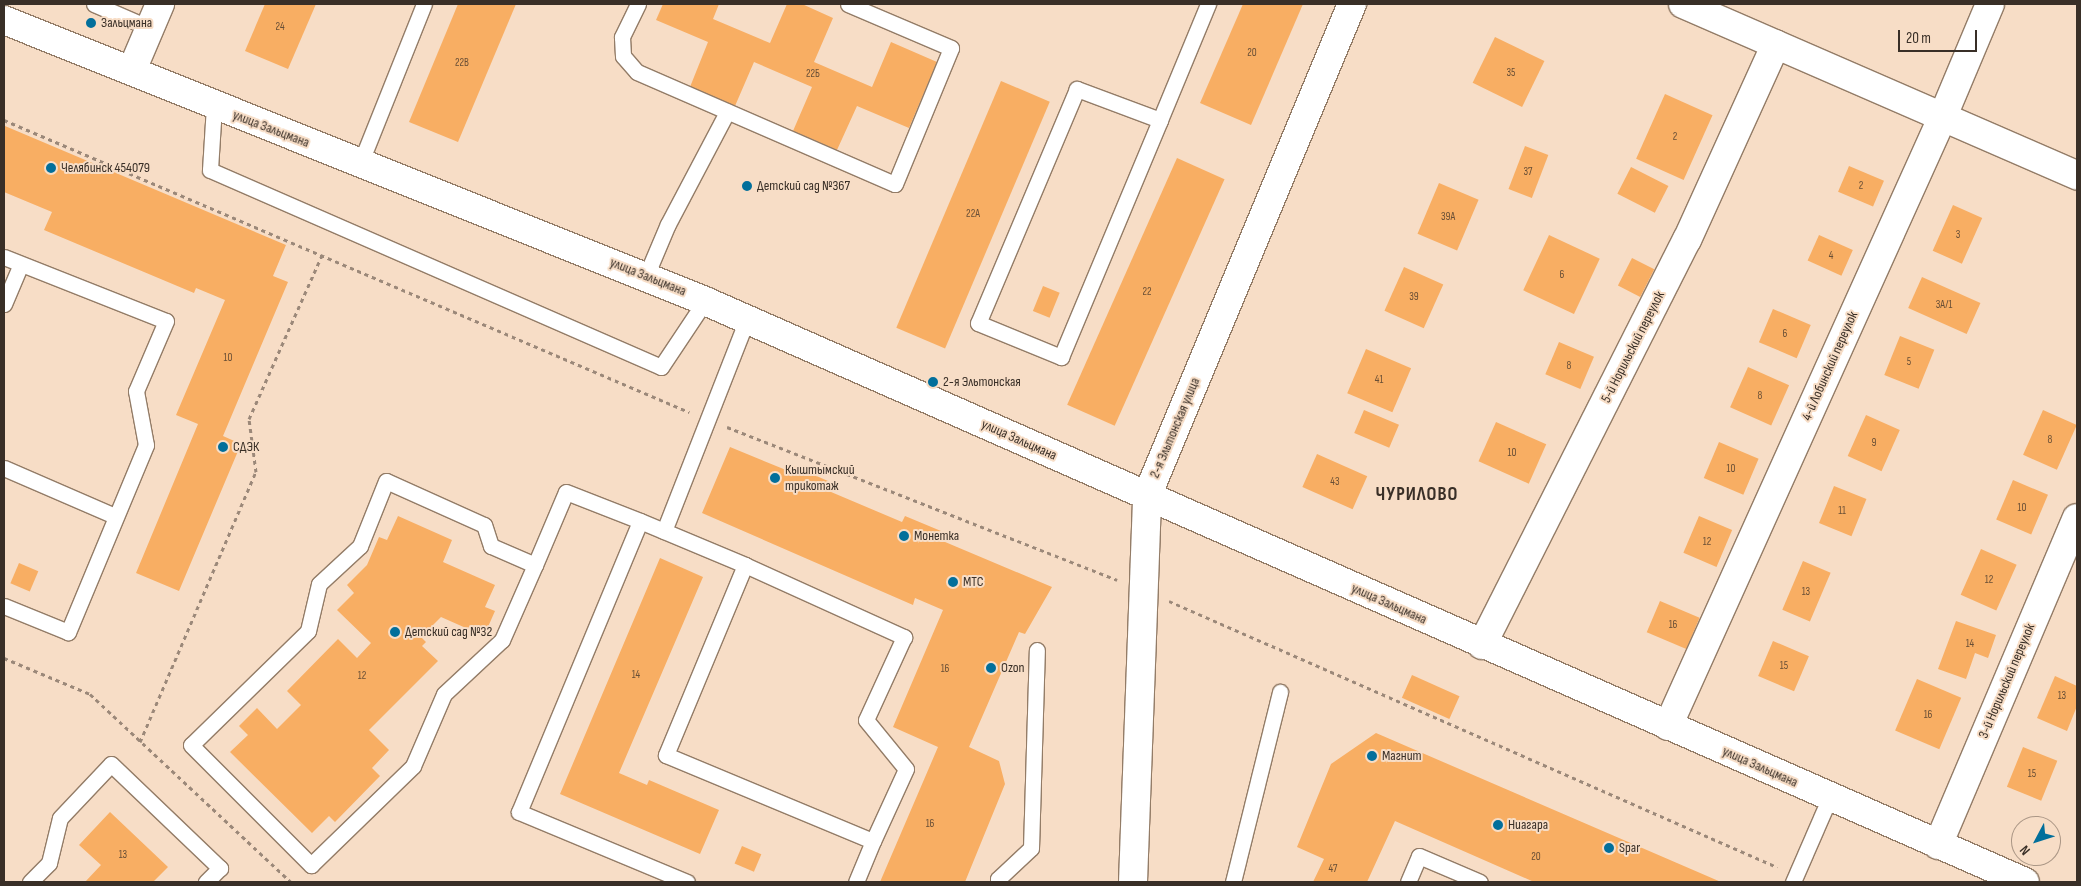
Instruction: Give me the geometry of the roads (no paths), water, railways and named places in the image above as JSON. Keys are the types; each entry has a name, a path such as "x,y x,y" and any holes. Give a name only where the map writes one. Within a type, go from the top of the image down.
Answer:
{"street":[{"name":"2-я Эльтонская улица","path":"1133,882 1146,591 1147,496 1352,4"},
{"name":"4-й Лобинский переулок","path":"1668,726 1942,116 1990,4"},
{"path":"1694,6 1776,44 2077,175"},
{"path":"132,70 155,16"},
{"name":"улица Зальцмана","path":"4,20 132,70 214,106 705,301 1482,645 2025,882"},
{"name":"5-й Норильский переулок","path":"1482,645 1687,240 1776,44"},
{"name":"3-й Норильский переулок","path":"1938,845 2077,518"}],"lane":[{"path":"94,4 155,16"},
{"path":"360,164 424,4"},
{"path":"638,4 622,37 623,56 637,72 895,184 951,48 848,4"},
{"path":"1160,120 1077,89 978,323 1061,357 1160,120 1208,4"},
{"path":"214,106 210,170 661,367 705,301"},
{"path":"646,276 668,224 727,112"},
{"path":"4,257 166,321 136,391 146,445 68,632 4,606"},
{"path":"4,304 21,264"},
{"path":"664,531 747,319"},
{"path":"4,468 115,516"},
{"path":"535,565 490,546 484,525 386,481 360,546 319,584 308,632 191,745 310,865 413,766 444,694 502,640 535,565 566,492 745,565 904,637 866,720 906,769 856,882"},
{"path":"640,521 519,812 687,882"},
{"path":"745,565 666,755 873,841"},
{"path":"998,882 998,878 1031,848 1037,650"},
{"path":"1233,882 1280,692"},
{"path":"30,882 49,863 60,818 111,764 220,868 206,882"},
{"path":"1794,879 1830,797"},
{"path":"1408,882 1419,856 1480,882"}],"place":[{"name":"Зальцмана","path":"91,23"},
{"name":"Челябинск 454079","path":"51,168"},
{"name":"Детский сад №367","path":"747,186"},
{"name":"2-я Эльтонская","path":"933,382"},
{"name":"СДЭК","path":"223,447"},
{"name":"Кыштымский трикотаж","path":"775,478"},
{"name":"Монетка","path":"904,536"},
{"name":"МТС","path":"953,582"},
{"name":"Детский сад №32","path":"395,632"},
{"name":"Ozon","path":"991,668"},
{"name":"Магнит","path":"1372,756"},
{"name":"Ниагара","path":"1498,825"},
{"name":"Spar","path":"1609,848"}],"district":[{"name":"ЧУРИЛОВО","path":"1417,495"}]}
